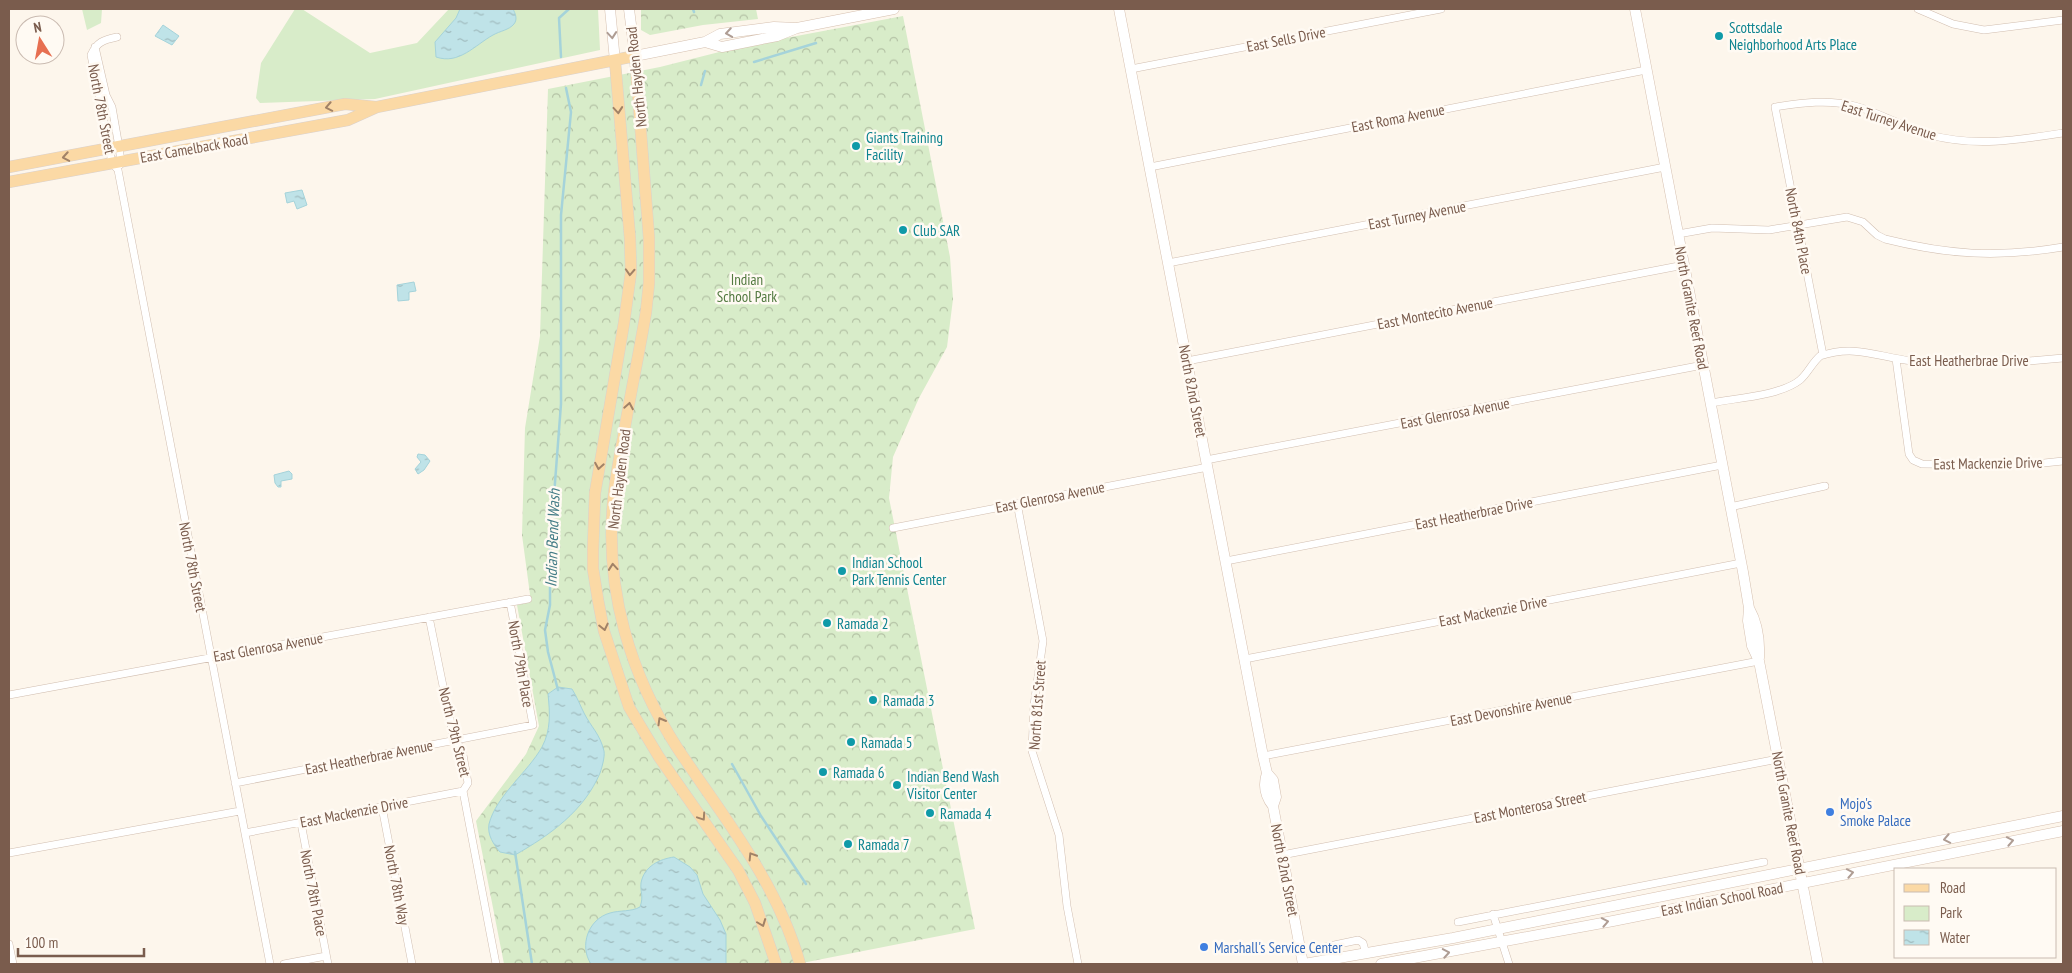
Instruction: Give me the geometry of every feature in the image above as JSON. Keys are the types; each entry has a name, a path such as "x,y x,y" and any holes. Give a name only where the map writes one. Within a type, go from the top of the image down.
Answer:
{"main road":[{"name":"East Camelback Road","path":"9,182 117,165 348,120 377,107 635,56"},
{"name":"North Hayden Road","path":"635,56 649,238 649,283 644,326 613,501 612,552 617,600 630,651 647,695 678,748 764,876 779,908 800,964"},
{"name":"North Hayden Road","path":"614,61 630,238 631,272 595,494 592,550 598,600 604,631 629,707 659,757 741,875 755,903 776,964"},
{"name":"East Camelback Road","path":"9,167 345,104 377,107"}],"street":[{"name":"North Hayden Road","path":"610,9 614,61"},
{"name":"North Hayden Road","path":"629,9 635,56"},
{"name":"East Camelback Road","path":"635,56 704,42 722,47 777,36 796,28 894,9"},
{"name":"North 82nd Street","path":"1119,9 1267,773 1264,782 1267,800 1273,806 1303,964"},
{"name":"East Sells Drive","path":"1131,69 1441,9"},
{"name":"North Granite Reef Road","path":"1635,9 1741,563 1749,608 1748,621 1752,646 1759,661 1818,964"},
{"path":"1918,9 1953,24 1984,30 2063,20"},
{"name":"North 78th Street","path":"117,37 101,40 95,47 106,95 112,107 117,165 270,964"},
{"name":"East Roma Avenue","path":"1150,167 1646,70"},
{"name":"East Turney Avenue","path":"1775,108 1803,103 1832,102 1868,110 1931,135 1970,141 2003,142 2063,133"},
{"name":"North 84th Place","path":"1775,108 1823,355"},
{"name":"East Turney Avenue","path":"1168,263 1665,167"},
{"path":"1678,234 1712,228 1770,230 1838,217 1853,218 1863,222 1877,235 1885,239 1940,251 1971,254 2005,254 2063,247"},
{"name":"East Montecito Avenue","path":"1187,361 1684,265"},
{"name":"East Heatherbrae Drive","path":"1823,355 1866,351 1912,361 2018,362 2063,358"},
{"path":"1710,403 1777,390 1791,385 1801,379 1815,361 1823,355"},
{"name":"East Mackenzie Drive","path":"1896,359 1909,454 1913,460 1922,464 2025,465 2063,461"},
{"name":"East Glenrosa Avenue","path":"893,528 1703,365"},
{"name":"East Heatherbrae Drive","path":"1226,561 1722,465"},
{"path":"1730,507 1825,486"},
{"name":"North 81st Street","path":"1017,503 1043,642 1034,706 1032,751 1058,835 1067,906 1078,964"},
{"name":"East Mackenzie Drive","path":"1244,659 1741,563"},
{"name":"East Glenrosa Avenue","path":"9,695 528,598"},
{"name":"North 79th Place","path":"510,602 533,725"},
{"name":"North 79th Street","path":"430,617 454,740 462,749 468,783 463,791 496,964"},
{"name":"East Devonshire Avenue","path":"1263,756 1759,661"},
{"name":"East Heatherbrae Avenue","path":"235,783 533,725"},
{"name":"East Monterosa Street","path":"1282,855 1778,759"},
{"name":"East Mackenzie Drive","path":"245,833 463,791"},
{"name":"North 78th Way","path":"382,807 412,964"},
{"path":"9,853 240,811"},
{"name":"East Indian School Road","path":"1303,964 1498,929 2063,816"},
{"name":"North 78th Place","path":"301,823 328,964"},
{"name":"East Indian School Road","path":"1381,964 1407,962 2063,831"},
{"name":"East Indian School Road","path":"1458,922 1764,862"},
{"name":"East Indian School Road","path":"1752,864 1755,878"},
{"path":"1493,914 1509,964"},
{"path":"1320,948 1358,940 1363,943 1366,954"},
{"path":"9,944 13,964"},
{"path":"1404,947 1407,962"},
{"path":"284,964 326,956"}],"green space":[{"path":"82,9 102,9 101,23 87,30"},
{"path":"295,9 302,9 370,53 417,43 449,9 598,9 600,50 375,99 260,103 256,98 261,63"},
{"path":"641,9 756,9 758,19 703,25 650,35 641,30"},
{"name":"Indian School Park","path":"903,16 950,257 953,299 947,347 919,398 893,457 889,498 975,929 797,964 504,964 476,821 526,754 539,726 517,605 531,602 522,535 525,428 540,336 548,89 660,67 743,46"}],"water":[{"path":"460,9 513,9 516,20 510,28 493,35 466,53 452,58 436,57 435,42 456,18"},
{"path":"163,25 179,36 172,45 155,36"},
{"path":"302,190 307,205 297,209 294,201 287,203 285,193"},
{"path":"414,282 416,291 409,292 409,300 398,301 397,285"},
{"path":"418,454 425,455 430,461 424,470 418,474 415,469 421,462 417,457"},
{"path":"289,471 292,474 292,479 281,481 281,487 278,487 275,483 274,475"},
{"path":"558,687 572,689 600,740 604,753 600,773 585,799 565,821 515,855 500,852 490,836 489,824 498,804 542,747 549,721 548,694"},
{"path":"674,857 690,867 697,875 703,894 720,920 726,934 726,964 591,964 587,957 586,942 591,927 602,916 640,907 642,900 641,883 645,872 653,864"}],"waterway":[{"name":"Indian Bend Wash","path":"561,57 559,18 569,9"},
{"path":"754,62 816,43"},
{"path":"701,85 705,71"},
{"name":"Indian Bend Wash","path":"558,690 548,652 545,630 550,605 550,548 561,404 561,215 571,112 566,88"},
{"path":"732,764 761,816 806,884"},
{"name":"Indian Bend Wash","path":"515,852 532,964"}],"place":[{"name":"Scottsdale Neighborhood Arts Place","path":"1719,36"},
{"name":"Giants Training Facility","path":"856,146"},
{"name":"Club SAR","path":"903,230"},
{"name":"Indian School Park Tennis Center","path":"842,571"},
{"name":"Ramada 2","path":"827,623"},
{"name":"Ramada 3","path":"873,700"},
{"name":"Ramada 5","path":"851,742"},
{"name":"Ramada 6","path":"823,772"},
{"name":"Indian Bend Wash Visitor Center","path":"897,785"},
{"name":"Mojo's Smoke Palace","path":"1830,812"},
{"name":"Ramada 4","path":"930,813"},
{"name":"Ramada 7","path":"848,844"},
{"name":"Marshall's Service Center","path":"1204,947"}]}
